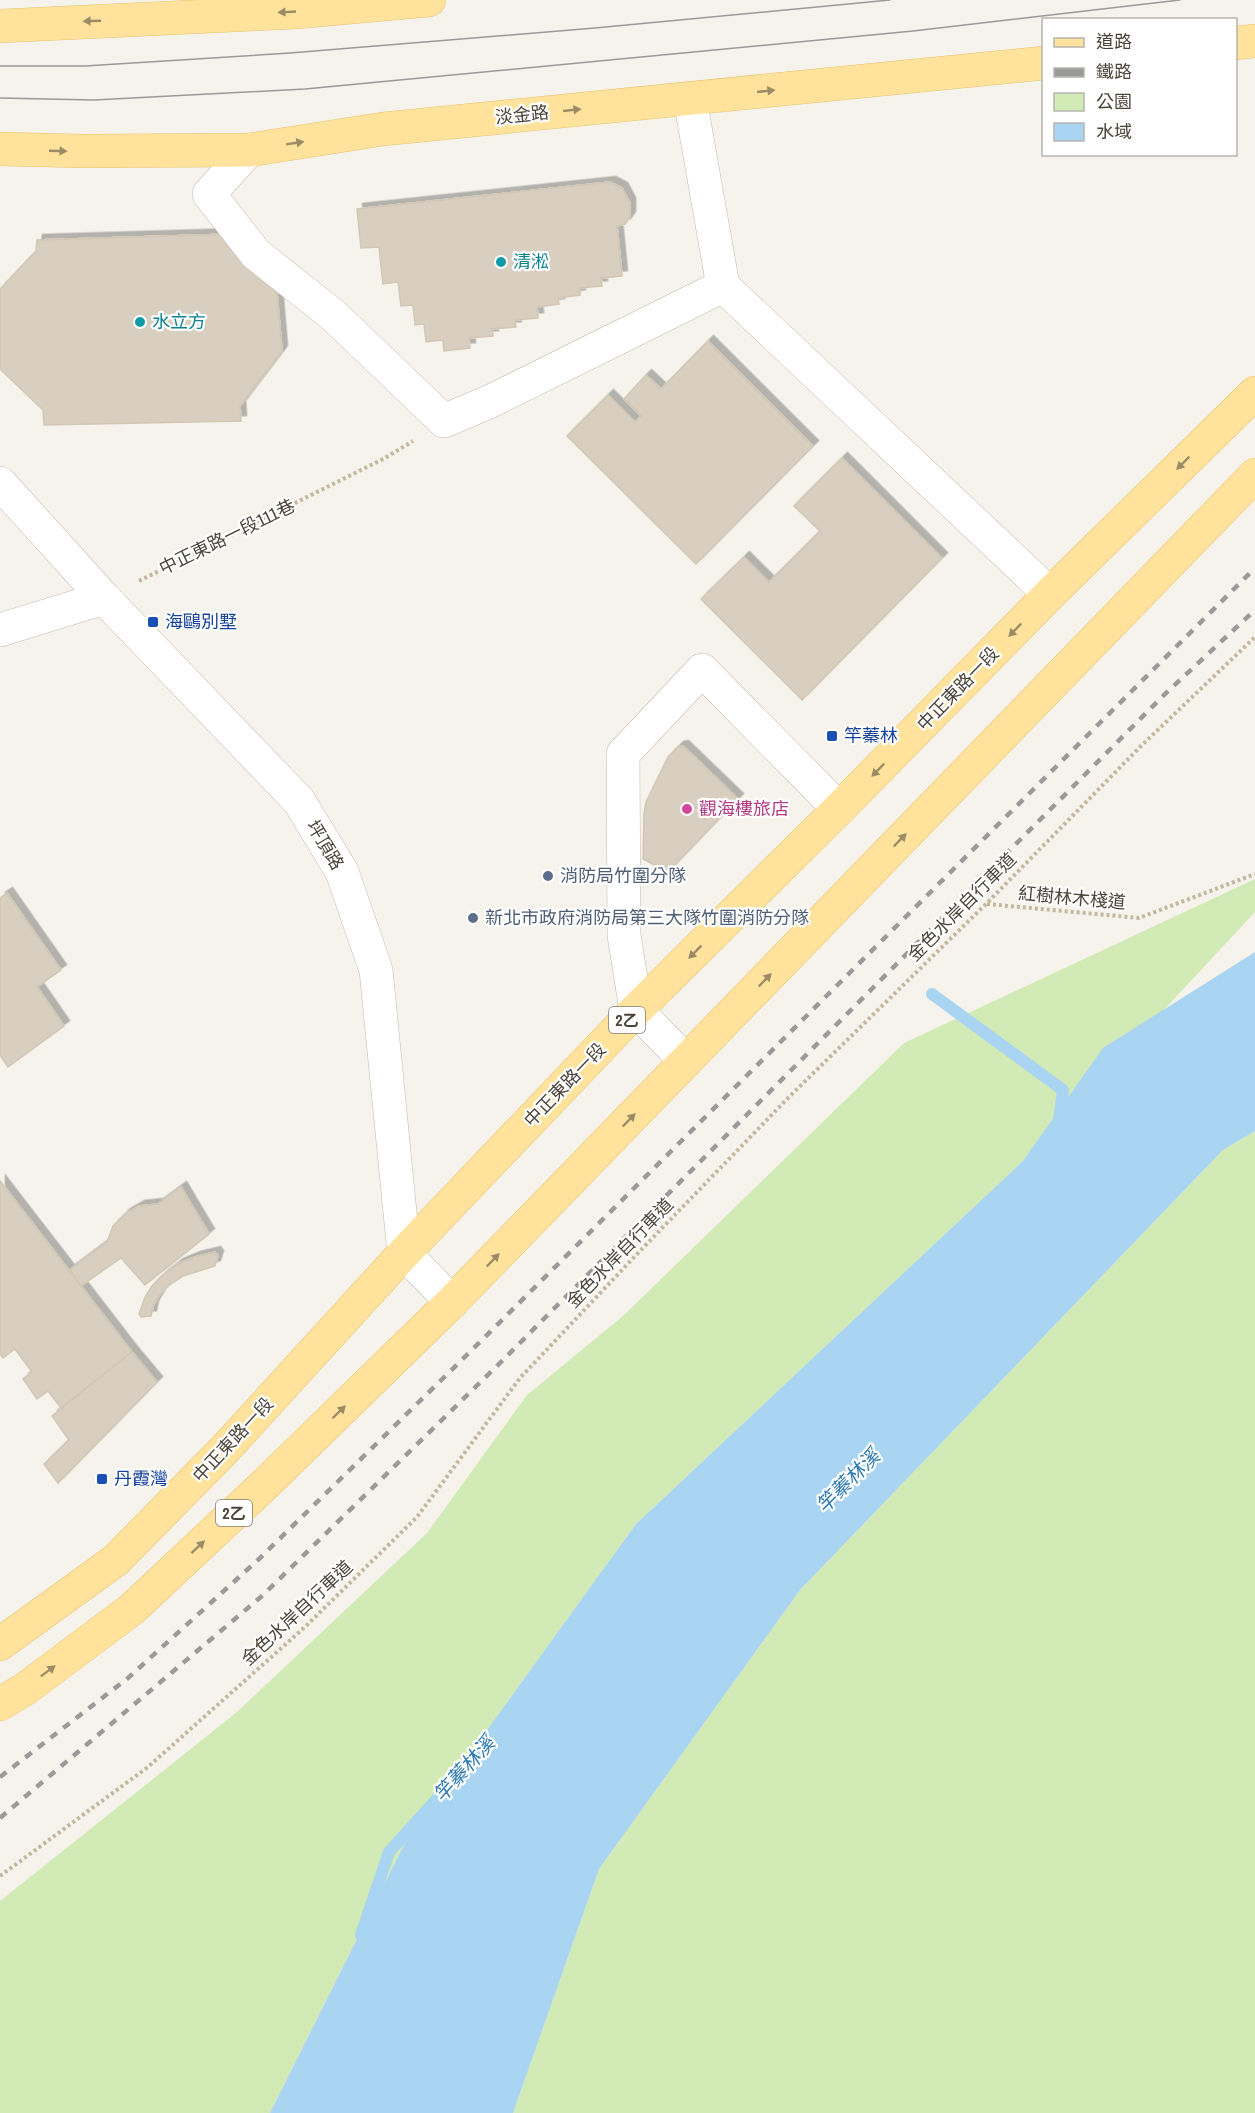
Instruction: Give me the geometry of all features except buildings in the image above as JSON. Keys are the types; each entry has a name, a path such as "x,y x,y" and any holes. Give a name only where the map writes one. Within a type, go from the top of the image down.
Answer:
{"main road":[{"path":"0,26 296,12 429,0"},
{"path":"1237,43 1255,41"},
{"name":"淡金路","path":"0,149 249,150 383,129 1042,63"},
{"name":"中正東路一段","path":"0,1644 116,1560 226,1448 404,1253 636,1010 839,809 1050,594 1255,393"},
{"name":"2乙","path":"0,1704 25,1689 132,1609 259,1490 452,1302 1255,475"}],"street":[{"path":"690,99 723,286 1050,594"},
{"path":"249,150 209,195 256,254 333,315 444,421 491,401 723,286"},
{"path":"1217,430 1255,380"},
{"name":"坪頂路","path":"0,483 104,598 299,801 342,872 376,970 404,1253"},
{"path":"0,630 104,598"},
{"path":"686,1061 636,1010 624,935 623,754 702,670 839,809"},
{"path":"404,1253 452,1302"}],"path":[{"name":"中正東路一段111巷","path":"104,598 386,458 444,421"},
{"name":"金色水岸自行車道","path":"0,1876 148,1767 306,1626 417,1517 520,1378 790,1096 986,904 1142,745 1255,637"},
{"name":"紅樹林木棧道","path":"986,904 1139,918 1255,874"}],"green space":[{"path":"1255,879 1255,912 1023,1161 636,1524 404,1845 270,2113 0,2113 0,1901 237,1712 427,1533 527,1395 623,1316 904,1043"},
{"path":"1255,1131 1255,2113 513,2113 599,1869 800,1590 1223,1150"}],"water":[{"path":"1255,952 1255,1131 1223,1150 800,1590 599,1869 513,2113 270,2113 404,1845 636,1524 1023,1161 1103,1048"}],"waterway":[{"name":"竿蓁林溪","path":"932,994 1063,1090 1059,1121"},
{"name":"竿蓁林溪","path":"361,1935 389,1852 448,1787"}],"tram line":[{"path":"0,66 85,66 290,53 595,28 890,0"},
{"path":"0,98 94,100 305,89 913,31 1180,0"}],"railway":[{"path":"0,1777 128,1678 259,1559 482,1340 1255,568"},
{"path":"0,1818 262,1596 501,1362 1165,694 1255,610"}],"place":[{"name":"清淞","path":"501,262"},
{"name":"水立方","path":"140,322"},
{"name":"海鷗別墅","path":"153,622"},
{"name":"竿蓁林","path":"832,736"},
{"name":"觀海樓旅店","path":"687,809"},
{"name":"消防局竹圍分隊","path":"548,876"},
{"name":"新北市政府消防局第三大隊竹圍消防分隊","path":"473,918"},
{"name":"丹霞灣","path":"102,1479"}]}
